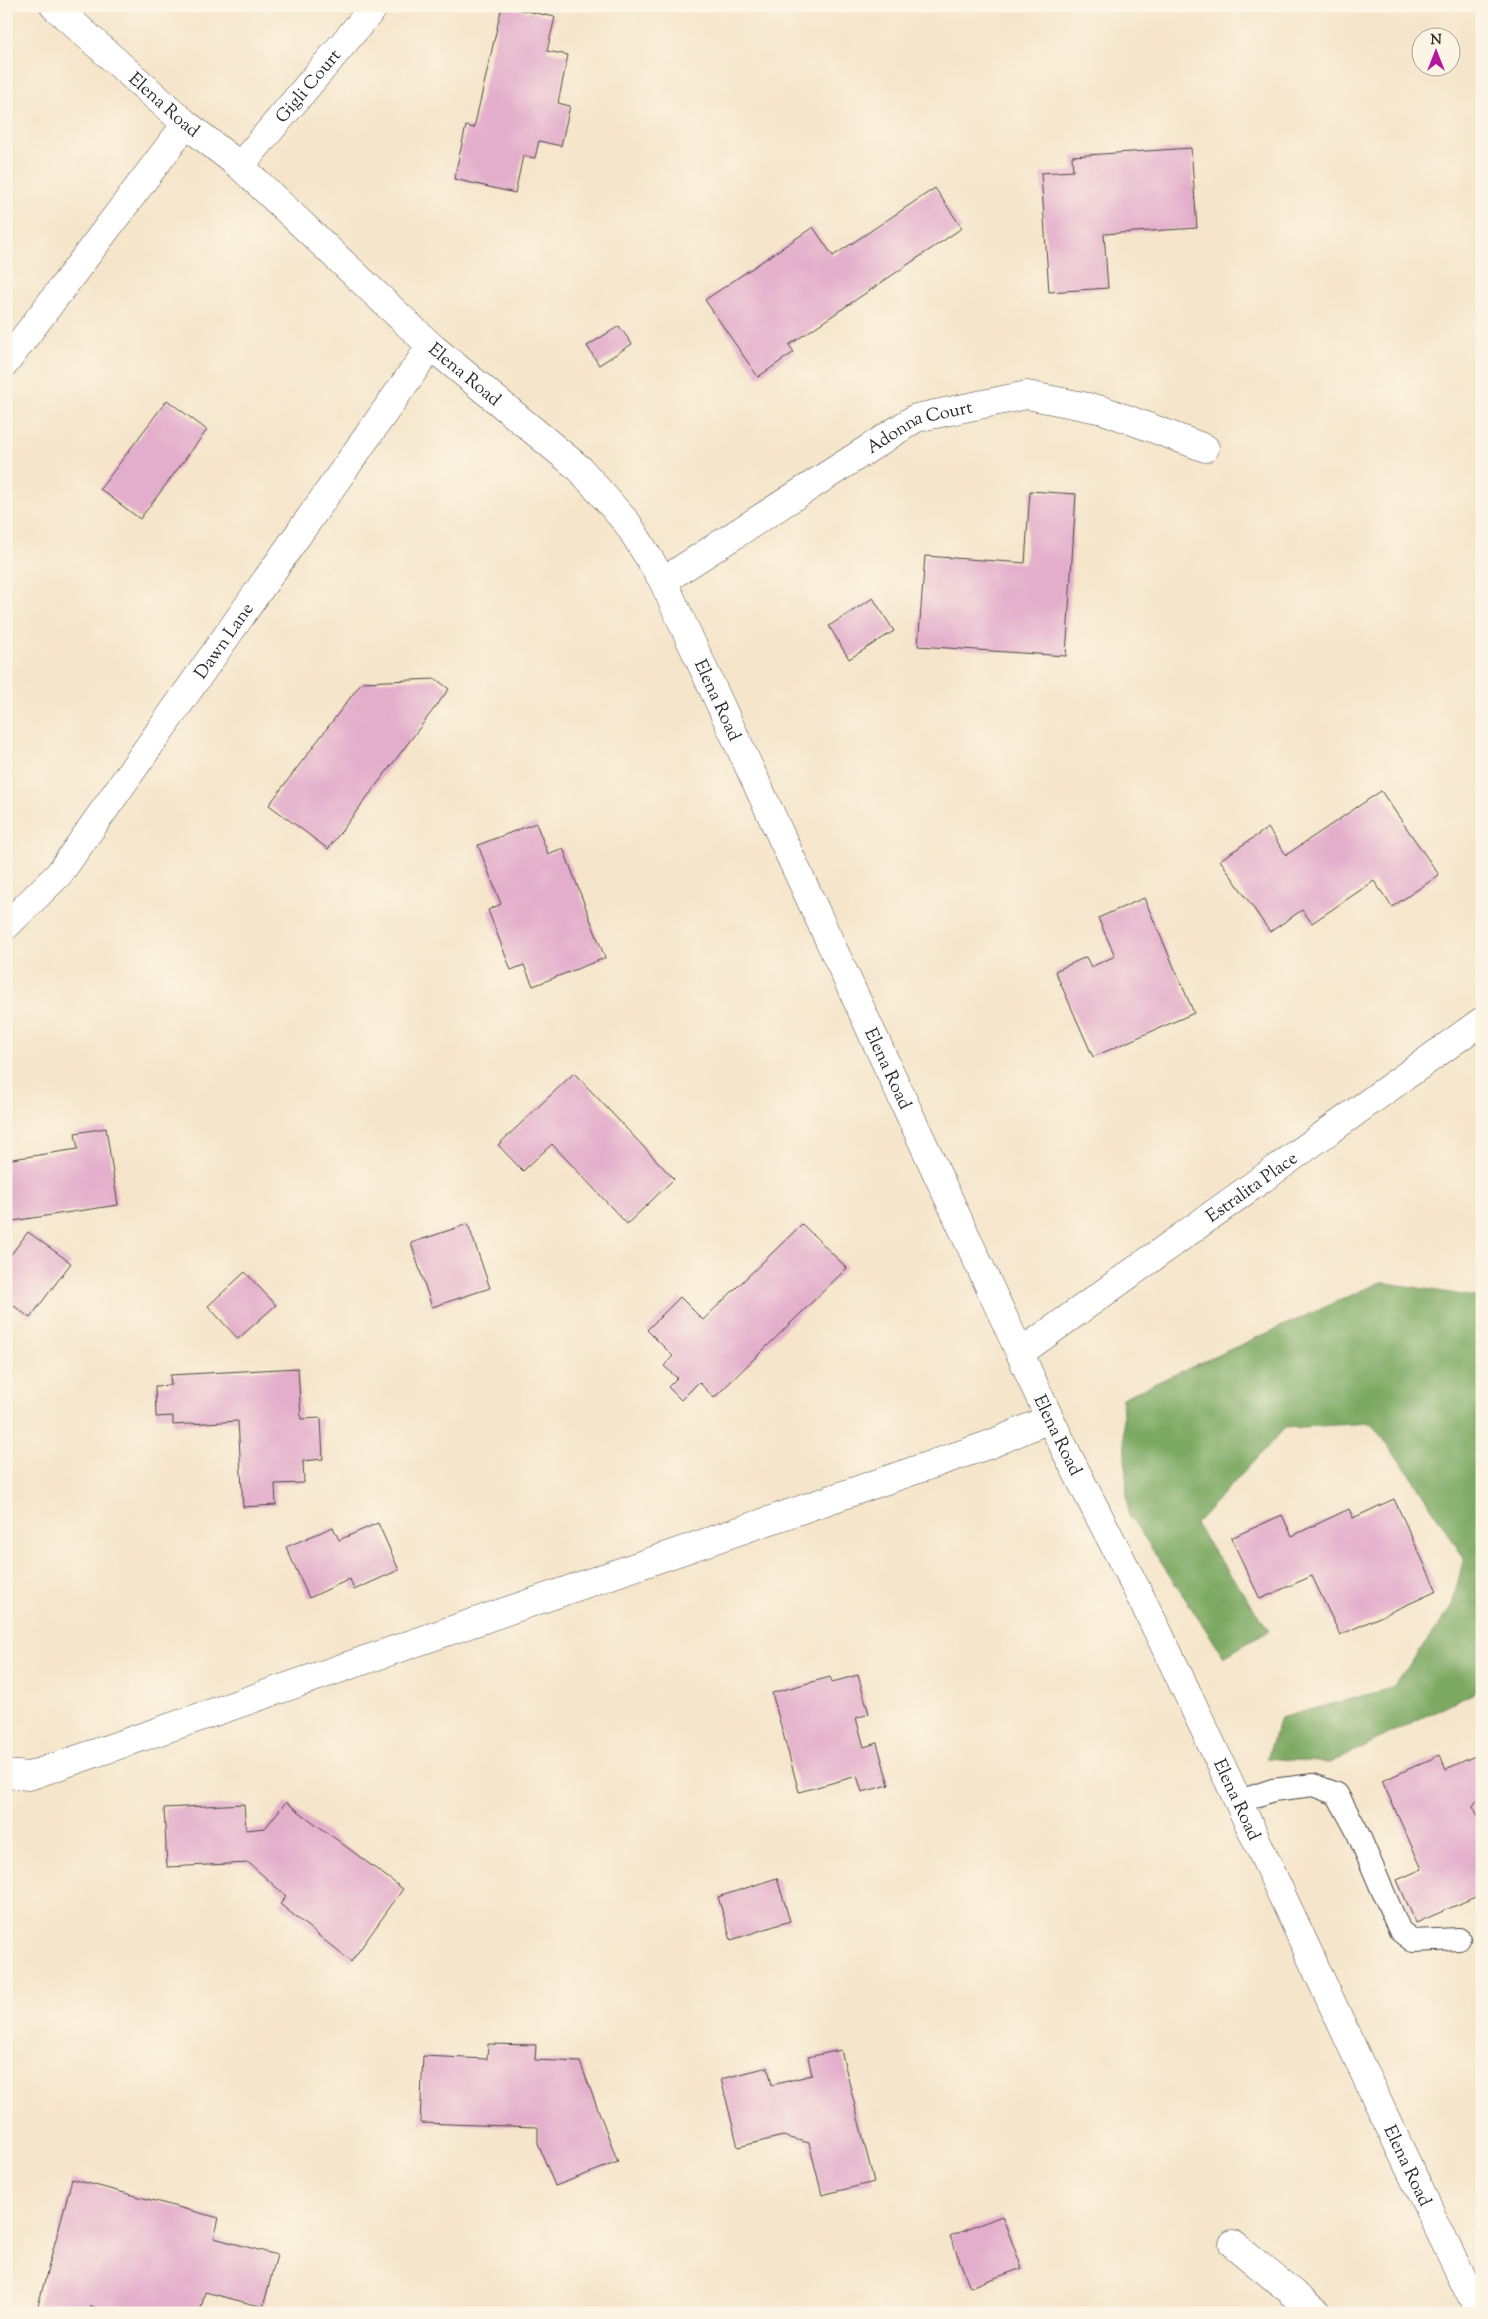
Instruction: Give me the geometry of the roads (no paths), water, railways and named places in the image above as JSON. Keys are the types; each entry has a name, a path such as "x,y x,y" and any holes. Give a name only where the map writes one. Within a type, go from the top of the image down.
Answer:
{"street":[{"name":"Elena Road","path":"54,6 186,124 240,166 431,346 580,469 628,524 663,581 1020,1353 1048,1419 1155,1626 1414,2180 1480,2313"},
{"name":"Gigli Court","path":"240,166 375,6"},
{"path":"6,362 186,124"},
{"name":"Dawn Lane","path":"6,926 59,874 431,346"},
{"name":"Adonna Court","path":"663,581 916,418 1027,395 1103,410 1205,448"},
{"name":"Estralita Place","path":"1020,1353 1482,1021"},
{"path":"6,1774 30,1776 991,1444 1048,1419"},
{"path":"1233,2244 1317,2313"}],"lane":[{"path":"1237,1802 1273,1790 1312,1785 1337,1794 1356,1829 1400,1931 1413,1941 1460,1939"}]}
